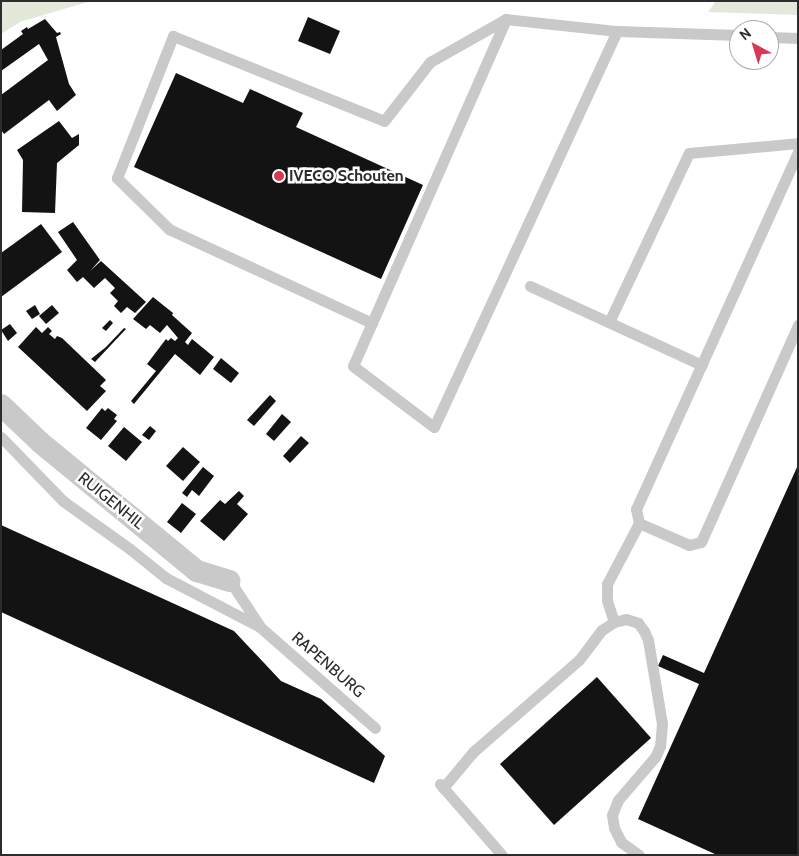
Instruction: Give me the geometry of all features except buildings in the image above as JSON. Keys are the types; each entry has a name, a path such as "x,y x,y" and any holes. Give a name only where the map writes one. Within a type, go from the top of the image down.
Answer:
{"street":[{"name":"RUIGENHIL","path":"1,405 41,443 196,571 230,581"}],"lane":[{"path":"506,19 353,366 434,427 617,31"},
{"path":"372,323 169,229 117,178 172,36 384,121 430,62 506,19 617,31 729,35"},
{"path":"779,37 798,38"},
{"path":"609,322 689,153 798,143"},
{"path":"614,622 606,600 607,584 639,523 636,509 798,152"},
{"path":"530,286 702,365"},
{"path":"639,523 689,544 701,542 798,326"},
{"path":"1,437 63,501 130,548 166,578 260,627"},
{"path":"230,581 260,627"},
{"path":"502,855 442,786 473,752 579,660 602,630 614,622 626,619 638,623 644,630 662,724 660,746 655,757 618,800 612,816 614,828 621,842 639,855"},
{"name":"RAPENBURG","path":"260,627 376,728"}],"green space":[{"path":"1,1 91,1 20,22 1,34"},
{"path":"716,1 798,1 798,15 708,12"}],"place":[{"name":"IVECO Schouten","path":"279,176"}]}
